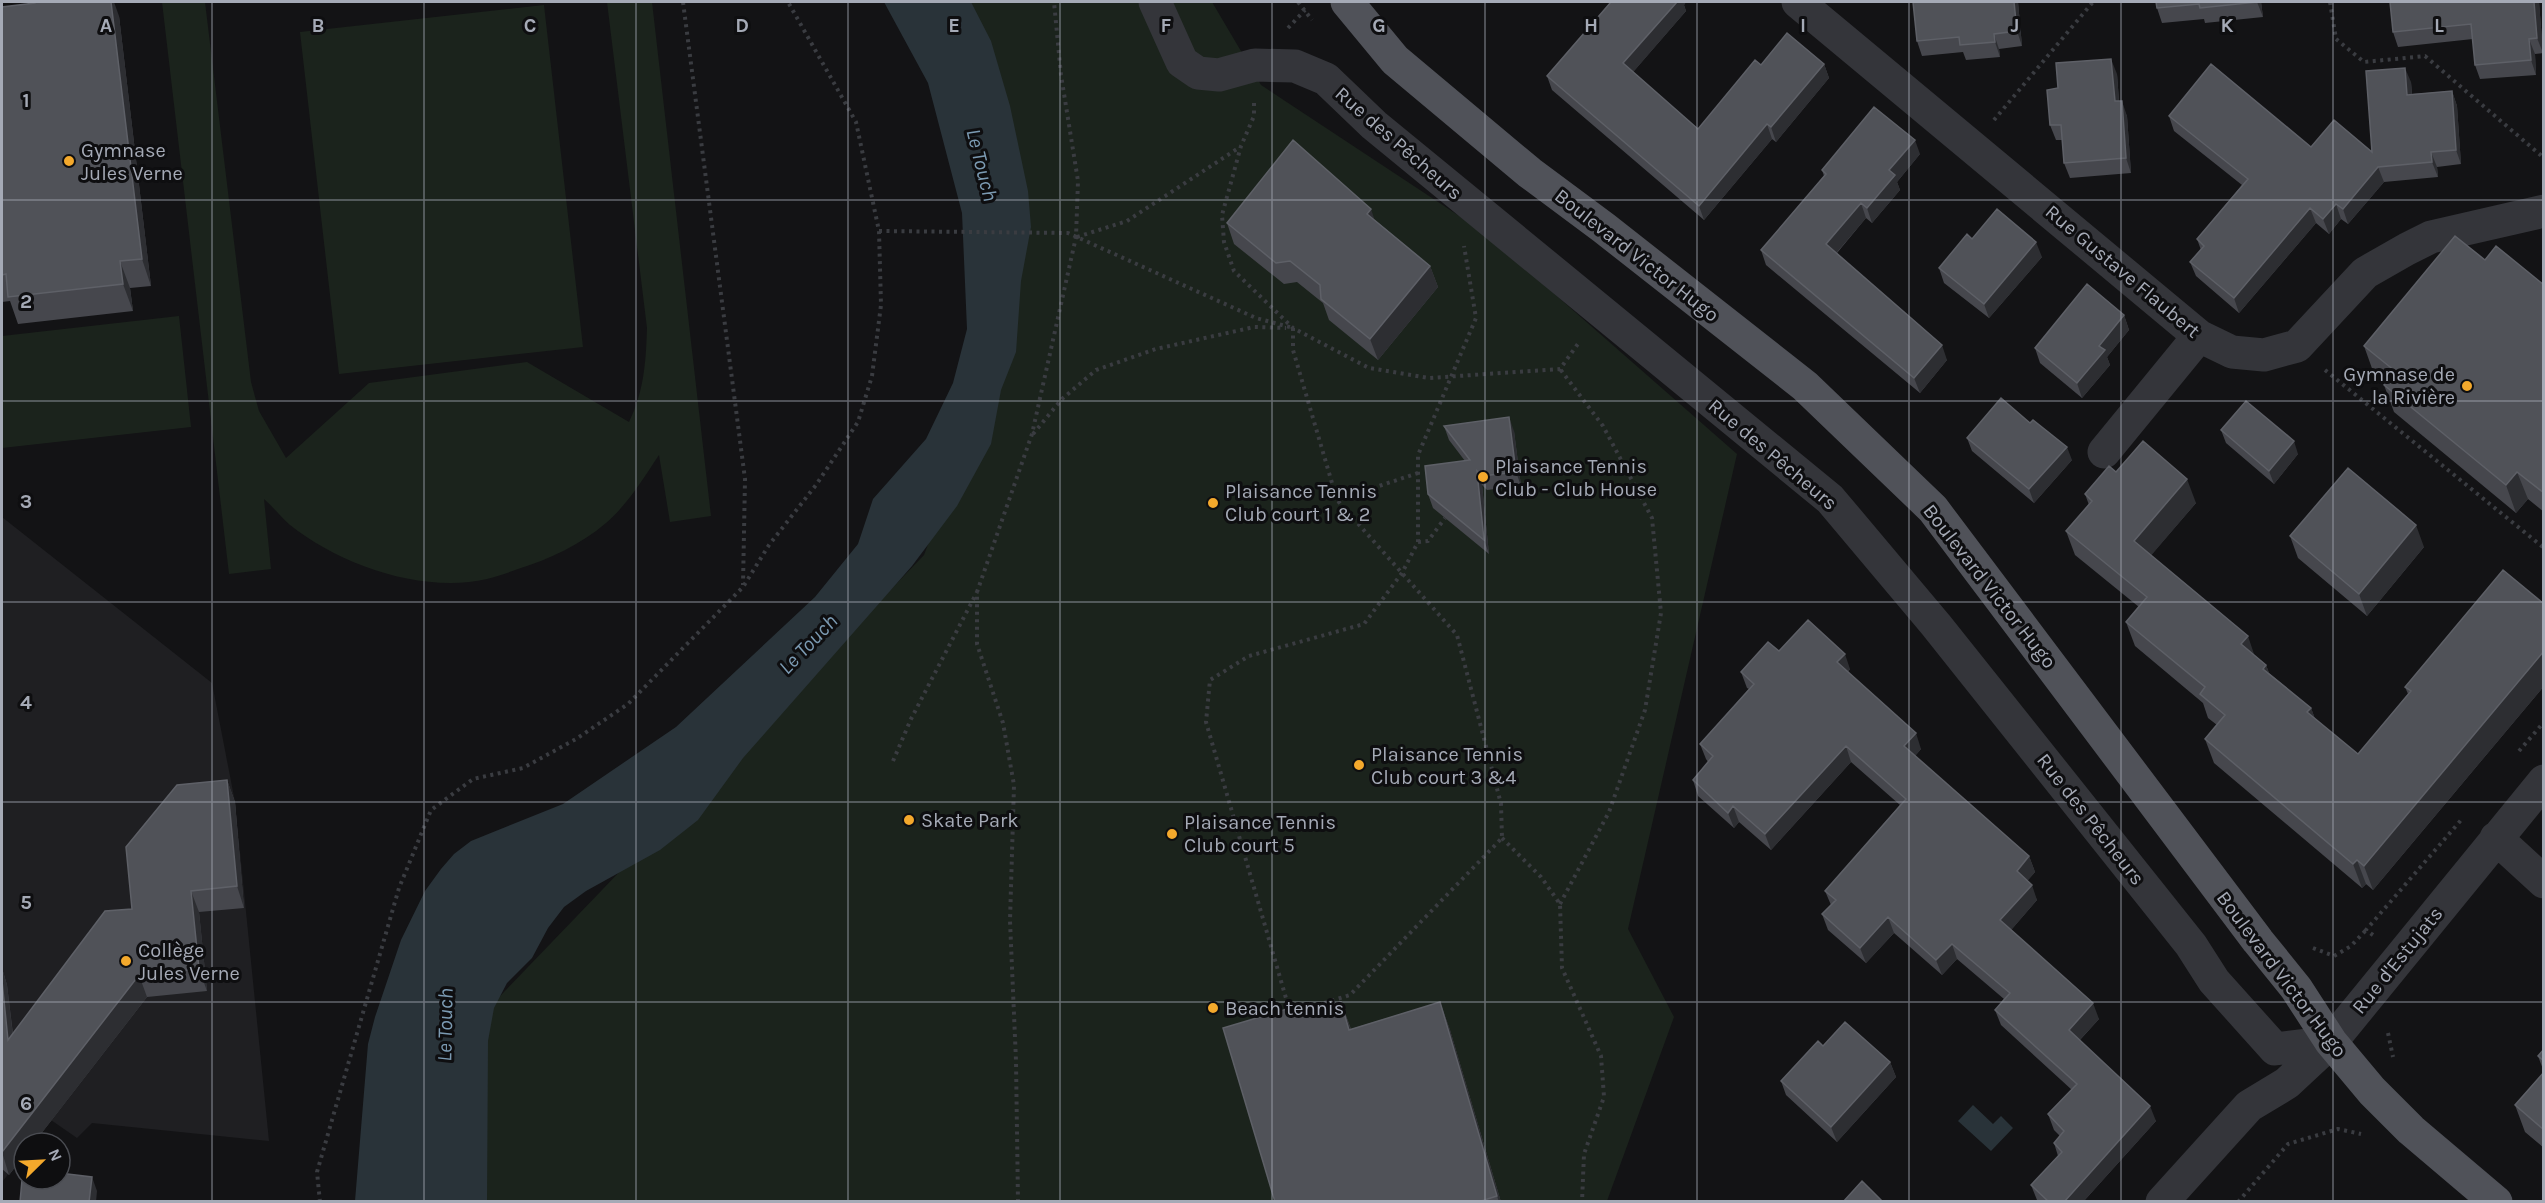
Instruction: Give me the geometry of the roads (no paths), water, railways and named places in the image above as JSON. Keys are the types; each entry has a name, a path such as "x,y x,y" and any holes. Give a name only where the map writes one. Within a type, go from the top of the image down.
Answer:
{"main road":[{"name":"Boulevard Victor Hugo","path":"1347,2 1395,60 1530,173 1604,228 1805,386 1933,509 2258,941 2296,988 2331,1042 2394,1114 2496,1202"}],"street":[{"name":"Rue des Pêcheurs","path":"1155,2 1182,62 1198,73 1218,75 1255,65 1296,66 1326,79 1374,125 1830,499 1951,643 2191,945 2214,981 2275,1049 2331,1042"},
{"name":"Rue Gustave Flaubert","path":"1798,2 2199,336 2232,352 2264,355 2297,346 2365,273 2431,237 2544,211"},
{"path":"2104,452 2199,336"},
{"name":"Rue d'Estujats","path":"2162,1202 2249,1106 2286,1083 2331,1042 2544,781"},
{"path":"2496,838 2544,882"}],"water":[{"name":"Le Touch","path":"884,2 971,2 991,41 1010,106 1028,191 1031,227 1021,281 1016,352 1001,390 991,444 957,506 912,566 743,758 698,820 660,850 586,891 564,907 548,928 532,958 507,983 494,1008 488,1041 487,1201 355,1201 368,1044 401,940 425,891 441,869 454,854 471,841 563,804 676,727 815,597 858,544 873,499 926,439 953,383 967,329 962,213 928,83"},
{"path":"1973,1105 1993,1124 2001,1116 2013,1128 1991,1151 1958,1121"}],"place":[{"name":"Gymnase Jules Verne","path":"69,161"},
{"name":"Gymnase de la Rivière","path":"2467,386"},
{"name":"Plaisance Tennis Club - Club House","path":"1483,477"},
{"name":"Plaisance Tennis Club court 1 & 2","path":"1213,503"},
{"name":"Plaisance Tennis Club court 3 &4","path":"1359,765"},
{"name":"Skate Park","path":"909,820"},
{"name":"Plaisance Tennis Club court 5","path":"1172,834"},
{"name":"Collège Jules Verne","path":"126,961"},
{"name":"Beach tennis","path":"1213,1008"}]}
